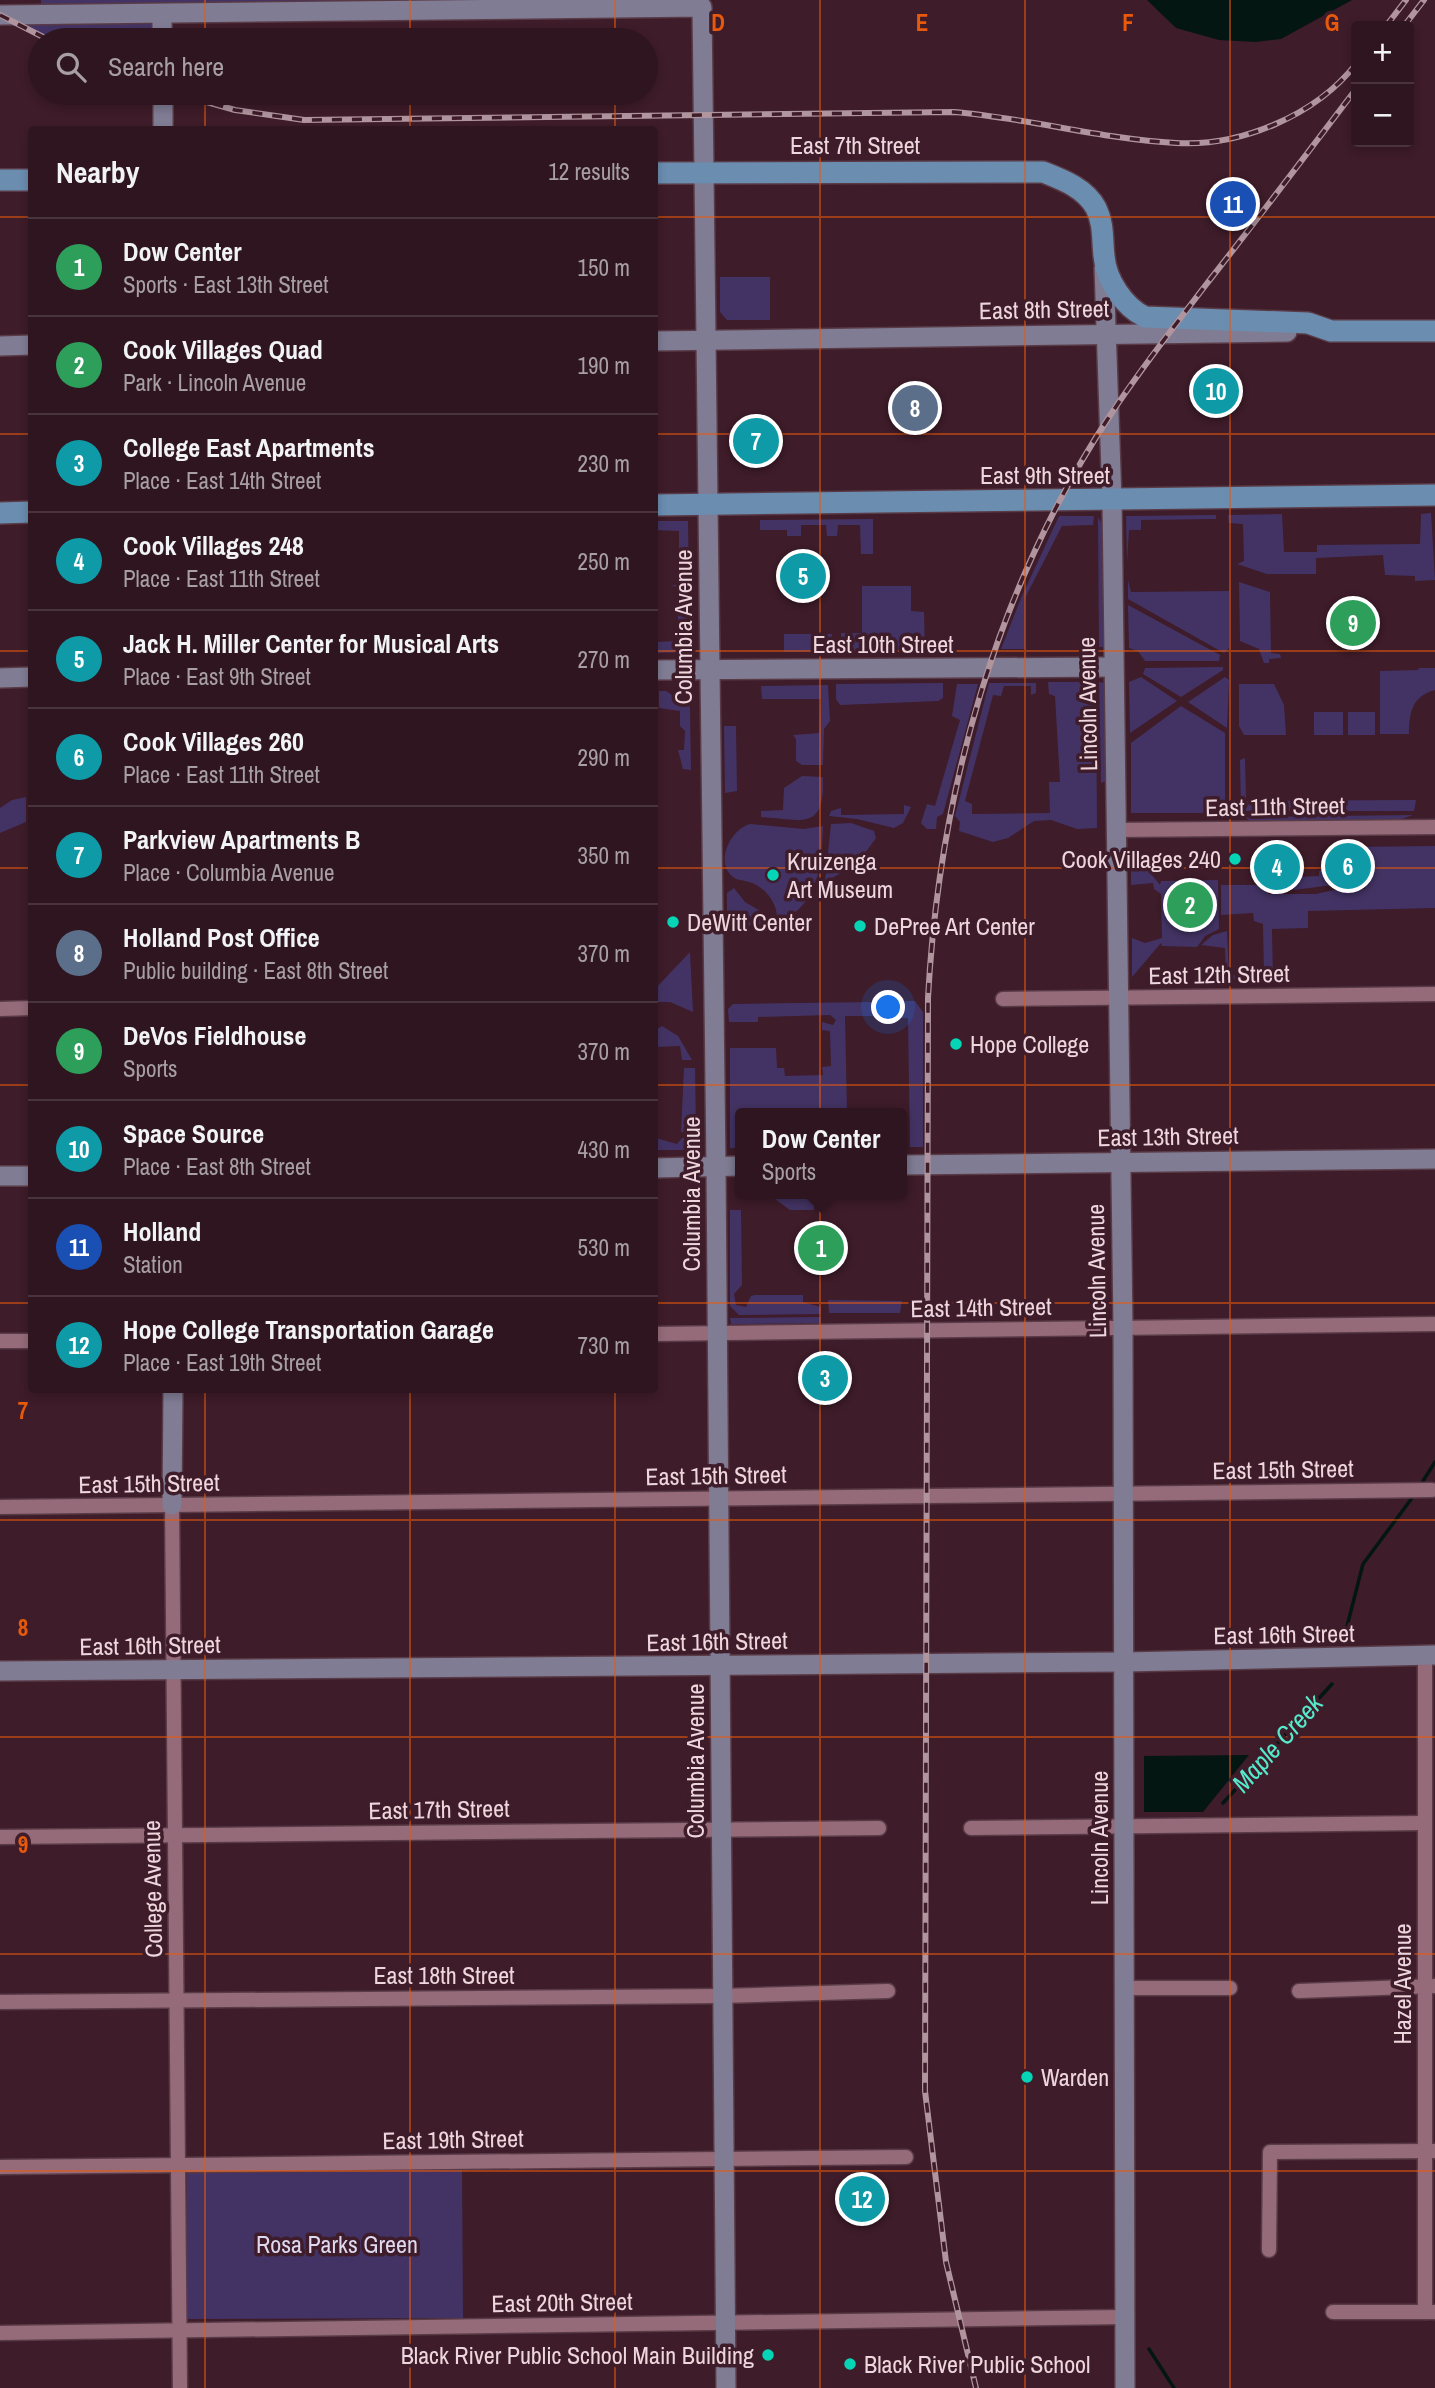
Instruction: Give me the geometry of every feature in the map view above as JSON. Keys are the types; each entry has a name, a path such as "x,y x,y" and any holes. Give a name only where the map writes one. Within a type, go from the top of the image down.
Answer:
{"main road":[{"name":"East 7th Street","path":"658,173 1026,170 1054,176"},
{"name":"Lincoln Avenue","path":"1054,176 1074,186 1096,209 1103,227 1104,260"},
{"path":"0,180 28,180"},
{"path":"1104,260 1121,298 1132,310 1145,317 1308,323 1331,331"},
{"name":"East 8th Street","path":"1331,331 1435,331"},
{"name":"East 9th Street","path":"658,505 1435,495"},
{"path":"0,513 28,512"}],"street":[{"path":"0,15 162,7 702,4"},
{"name":"Columbia Avenue","path":"702,4 716,1167 719,1829 726,2388"},
{"path":"162,7 162,28"},
{"path":"163,105 163,126"},
{"name":"Lincoln Avenue","path":"1104,260 1112,501 1124,1328 1125,2388"},
{"name":"East 8th Street","path":"658,341 1331,331"},
{"path":"0,346 28,345"},
{"name":"East 10th Street","path":"658,670 1113,667"},
{"path":"0,678 28,677"},
{"name":"East 11th Street","path":"1115,830 1435,827"},
{"name":"East 12th Street","path":"1003,999 1435,994"},
{"path":"0,1009 28,1008"},
{"name":"East 13th Street","path":"907,1165 1435,1159"},
{"path":"658,1168 735,1166"},
{"path":"0,1176 28,1176"},
{"name":"East 14th Street","path":"658,1334 1435,1324"},
{"path":"0,1341 28,1341"},
{"name":"College Avenue","path":"173,1393 180,2388"},
{"name":"East 15th Street","path":"0,1507 1432,1490"},
{"name":"East 16th Street","path":"0,1671 1125,1662 1430,1655"},
{"name":"Hazel Avenue","path":"1430,1655 1424,1823 1430,1986 1430,2312"},
{"path":"971,1828 1424,1823"},
{"name":"East 17th Street","path":"0,1837 879,1828"},
{"path":"1299,1991 1430,1986"},
{"path":"1125,1988 1230,1988"},
{"name":"East 18th Street","path":"0,2002 722,1996 888,1991"},
{"path":"1269,2250 1270,2152 1430,2151"},
{"name":"East 19th Street","path":"0,2167 906,2157"},
{"path":"1334,2312 1430,2312"},
{"name":"East 20th Street","path":"0,2333 1124,2317"}],"green space":[{"path":"41,0 517,0 161,16 162,28 28,29 5,16 41,16"},
{"path":"720,277 770,277 770,320 727,320 720,312"},
{"path":"1431,513 1435,580 1415,581 1415,576 1385,575 1383,555 1316,558 1316,574 1267,574 1237,564 1244,561 1243,524 1229,523 1228,515 1282,514 1284,552 1317,552 1317,545 1420,544 1421,514"},
{"path":"1216,515 1216,519 1141,520 1141,530 1129,530 1127,563 1126,516"},
{"path":"1059,516 1094,516 1093,525 1062,526 1025,598 1025,649 1001,649 1021,598"},
{"path":"1098,517 1102,524 1104,647 1099,647"},
{"path":"873,519 873,554 861,554 860,525 838,525 837,536 827,536 826,525 801,525 801,536 787,536 787,530 760,530 760,520"},
{"path":"658,521 688,521 689,588 671,586 679,584 679,531 658,530"},
{"path":"1128,580 1131,592 1229,591 1229,648 1224,653 1128,599"},
{"path":"1239,582 1270,592 1271,653 1280,654 1281,658 1269,659 1269,663 1264,663 1259,649 1240,641"},
{"path":"862,586 911,586 911,611 924,612 925,650 841,651 841,633 862,633"},
{"path":"678,593 689,596 690,652 658,653 658,642 678,641"},
{"path":"1128,605 1220,655 1219,661 1145,661 1138,651 1129,648"},
{"path":"784,634 832,634 832,645 836,646 836,651 784,652"},
{"path":"1223,667 1223,670 1181,697 1143,674 1145,668"},
{"path":"1435,668 1435,690 1421,696 1413,706 1409,734 1380,734 1380,671"},
{"path":"1141,677 1177,701 1130,733 1129,682"},
{"path":"1225,677 1229,680 1227,728 1188,702"},
{"path":"1048,682 1096,682 1097,828 1077,829 1051,820 1034,821 1008,838 993,842 959,831 960,822 955,816 989,683 1036,683 1036,693 1031,695 1031,686 1004,686 1001,696 993,695 965,801 972,804 972,814 1050,813 1049,782 1060,782 1055,696 1049,694"},
{"path":"1099,682 1104,683 1106,781 1101,783"},
{"path":"943,683 943,698 938,701 840,705 836,699 836,684"},
{"path":"957,684 978,684 943,814 937,817 936,829 927,829 921,823 927,804 935,806 960,720 952,716"},
{"path":"1239,684 1274,684 1284,705 1286,735 1244,735 1239,726"},
{"path":"828,685 830,721 824,729 823,765 802,765 796,761 796,739 793,735 819,733 821,699 762,699 761,686"},
{"path":"659,691 666,691 690,707 691,770 683,769 678,750 684,750 685,731 680,726 680,711 659,708"},
{"path":"1181,706 1225,733 1225,813 1131,813 1131,743"},
{"path":"1314,712 1343,712 1343,735 1314,735"},
{"path":"1348,712 1375,712 1375,735 1348,735"},
{"path":"724,726 736,726 737,791 725,793"},
{"path":"1245,758 1246,801 1416,800 1414,811 1241,811 1240,760"},
{"path":"802,776 823,777 823,794 815,814 800,820 761,817 761,811 783,810 784,788"},
{"path":"26,797 26,822 0,833 0,808 12,800"},
{"path":"904,805 911,807 903,823 894,828 857,819 829,816 831,811 841,808 841,815 904,814"},
{"path":"1413,815 1402,819 1252,822 1244,817"},
{"path":"851,823 874,831 876,838 857,864 825,882 831,824"},
{"path":"750,824 804,829 823,826 820,866 811,892 795,913 782,920 777,919 773,901 765,891 755,884 733,877 727,871 727,847 737,832"},
{"path":"1435,846 1435,908 1308,911 1308,928 1272,929 1273,980 1255,979 1255,975 1264,974 1263,924 1254,921 1253,913 1221,915 1221,885 1257,885 1269,894 1316,894 1338,889 1365,889 1368,856 1365,852 1353,852 1349,847"},
{"path":"1131,849 1160,885 1161,881 1218,880 1219,929 1205,936 1197,947 1162,946 1161,943 1132,977 1132,938 1145,943 1162,938 1161,894 1154,889 1153,883 1131,885"},
{"path":"1322,857 1327,857 1329,880 1340,880 1340,884 1294,890 1293,881 1298,877 1319,876 1319,871 1323,870"},
{"path":"734,888 745,902 762,912 761,925 727,926 727,893"},
{"path":"1227,931 1229,975 1241,976 1242,979 1211,979 1211,976 1226,975 1225,948 1201,945 1213,935"},
{"path":"690,952 693,1012 670,1002 658,1002 658,986"},
{"path":"880,1001 915,1001 923,1012 923,1147 910,1147 908,1018 881,1018"},
{"path":"874,1002 875,1016 845,1016 847,1108 735,1108 735,1148 730,1148 730,1048 776,1048 777,1068 784,1068 785,1076 823,1075 822,1067 831,1066 830,1031 822,1030 822,1022 833,1025 836,1020 830,1015 758,1017 758,1022 729,1022 728,1009 733,1004"},
{"path":"662,1026 678,1036 692,1060 682,1060 680,1046 658,1047 658,1028"},
{"path":"684,1068 695,1068 696,1132 681,1132"},
{"path":"682,1138 695,1138 695,1150 658,1150 658,1139 677,1144"},
{"path":"775,1199 814,1199 814,1210 790,1210"},
{"path":"730,1210 741,1210 742,1285 734,1294 736,1305 746,1307 751,1296 755,1295 803,1295 803,1302 821,1307 821,1314 739,1315 730,1306"},
{"path":"828,1300 902,1301 900,1313 829,1313"},
{"path":"821,1317 821,1323 731,1324 730,1318"},
{"name":"Rosa Parks Green","path":"462,2167 463,2318 187,2319 187,2173"}],"shaded area":[{"path":"1147,0 1352,0 1281,39 1255,42 1219,40 1176,28"},
{"path":"1249,1755 1203,1812 1144,1812 1144,1756"}],"waterway":[{"name":"Maple Creek","path":"1423,1481 1435,1462"},
{"name":"Maple Creek","path":"1345,1634 1363,1564 1412,1498"},
{"name":"Maple Creek","path":"1223,1803 1332,1684"},
{"name":"Maple Creek","path":"1149,2349 1174,2388"}],"railway":[{"path":"1390,21 1406,0"},
{"path":"1408,21 1424,0"},
{"path":"0,15 28,29"},
{"path":"217,105 304,120 954,112 1148,141 1201,143 1226,140 1275,124 1320,98 1351,69"},
{"path":"976,2388 946,2262 925,2091 928,998 934,921 945,844 960,769 1005,621 1035,550 1071,481 1111,414 1145,365 1351,96"}],"place":[{"name":"Holland","path":"1233,204"},
{"name":"Space Source","path":"1216,391"},
{"name":"Holland Post Office","path":"915,408"},
{"name":"Parkview Apartments B","path":"756,441"},
{"name":"Jack H. Miller Center for Musical Arts","path":"803,576"},
{"name":"DeVos Fieldhouse","path":"1353,623"},
{"name":"Cook Villages 240","path":"1235,859"},
{"name":"Cook Villages 260","path":"1348,866"},
{"name":"Cook Villages 248","path":"1277,867"},
{"name":"Kruizenga Art Museum","path":"773,875"},
{"name":"Cook Villages Quad","path":"1190,905"},
{"name":"DeWitt Center","path":"673,922"},
{"name":"DePree Art Center","path":"860,926"},
{"name":"Hope College","path":"956,1044"},
{"name":"Dow Center","path":"821,1248"},
{"name":"College East Apartments","path":"825,1378"},
{"name":"Warden","path":"1027,2077"},
{"name":"Hope College Transportation Garage","path":"862,2199"},
{"name":"Black River Public School Main Building","path":"768,2355"},
{"name":"Black River Public School","path":"850,2364"}]}
